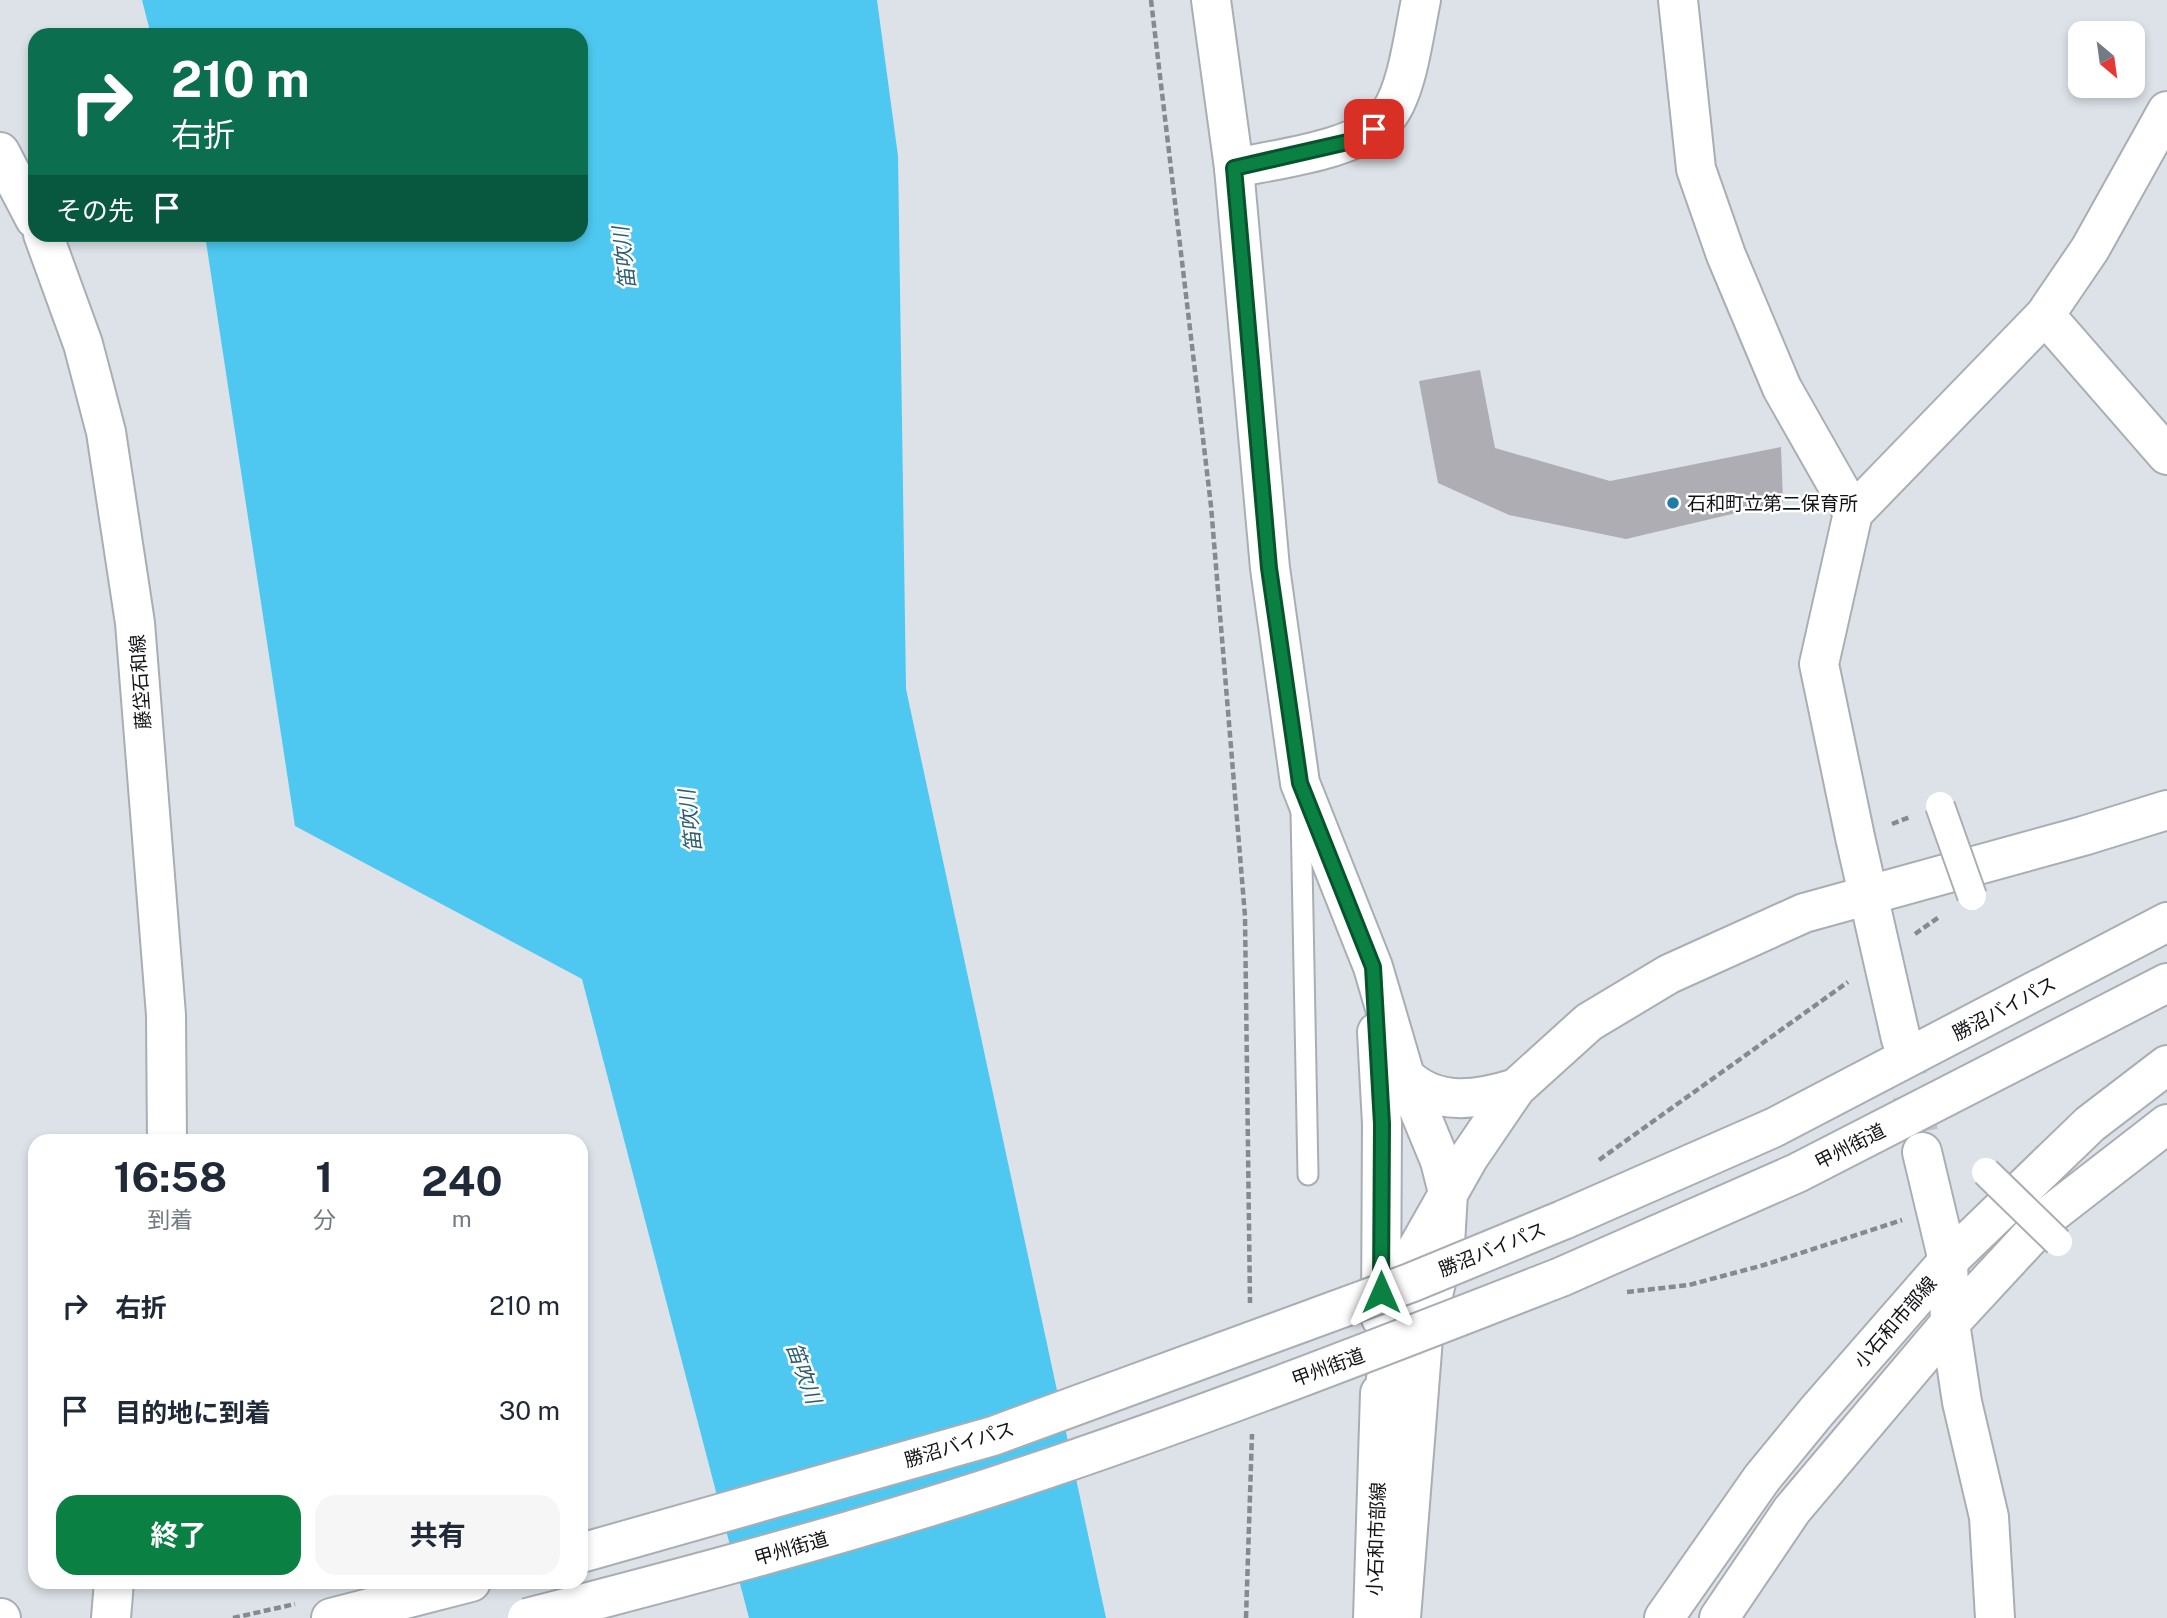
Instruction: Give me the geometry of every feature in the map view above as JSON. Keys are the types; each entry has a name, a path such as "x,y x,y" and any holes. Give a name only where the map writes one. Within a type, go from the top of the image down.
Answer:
{"main road":[{"name":"小石和市部線","path":"1211,0 1234,168 1269,568 1300,783 1373,967 1405,1076 1440,1161 1448,1193 1446,1244 1423,1338 1401,1618"},
{"path":"1234,168 1352,141 1374,129 1390,113 1401,86 1421,0"},
{"path":"1678,0 1696,169 1726,255 1782,388 1853,513"},
{"path":"1901,1039 1854,837 1818,664 1853,513 2045,316 2090,250 2167,111"},
{"path":"0,152 28,206"},
{"name":"藤垈石和線","path":"46,242 83,344 106,432 132,596 166,1015 167,1134"},
{"path":"2045,316 2167,455"},
{"name":"小石和市部線","path":"1380,1418 1396,1314 1409,1263 1448,1193 1516,1087 1590,1022 1669,974 1804,913 2167,810"},
{"name":"勝沼バイパス","path":"588,1551 993,1436 1410,1283 1563,1220 1773,1128 2167,922"},
{"name":"小石和市部線","path":"1373,967 1382,1124 1380,1418 1373,1618"},
{"name":"甲州街道","path":"527,1618 773,1554 1002,1484 1343,1362 1561,1277 1797,1173 2167,983"},
{"name":"小石和市部線","path":"1664,1618 1762,1478 1948,1261 2090,1125 2167,1065"},
{"name":"小石和市部線","path":"1405,1076 1418,1089 1441,1096 1481,1098 1516,1087"},
{"path":"1719,1618 1792,1510 1950,1323 2051,1214 2167,1124"},
{"path":"1922,1152 1948,1261 1950,1323 1962,1402 1989,1517 1995,1618"},
{"path":"111,1618 113,1589"},
{"path":"331,1618 444,1589"}],"street":[{"path":"1940,806 1972,896"},
{"path":"1986,1172 2058,1242"}],"lane":[{"path":"1300,783 1308,1175"}],"path":[{"path":"1150,0 1211,506 1245,916 1250,1315"},
{"path":"1854,837 1940,806"},
{"path":"1590,1167 1972,896"},
{"path":"1625,1293 1689,1285 1764,1265 1936,1208"},
{"path":"1246,1618 1252,1425"}],"water":[{"name":"笛吹川","path":"142,0 877,0 898,156 906,689 1106,1618 749,1618 582,979 295,826 206,242 588,242 588,28 149,28"}],"building":[{"path":"1480,370 1495,448 1610,481 1781,447 1783,502 1626,539 1509,515 1438,483 1419,381"}],"tunnel":[{"path":"1901,1039 1921,1143"}],"place":[{"name":"石和町立第二保育所","path":"1673,503"}],"route":[{"path":"1374,129 1352,141 1234,168 1269,568 1300,783 1373,967 1382,1124 1381,1292"}]}
